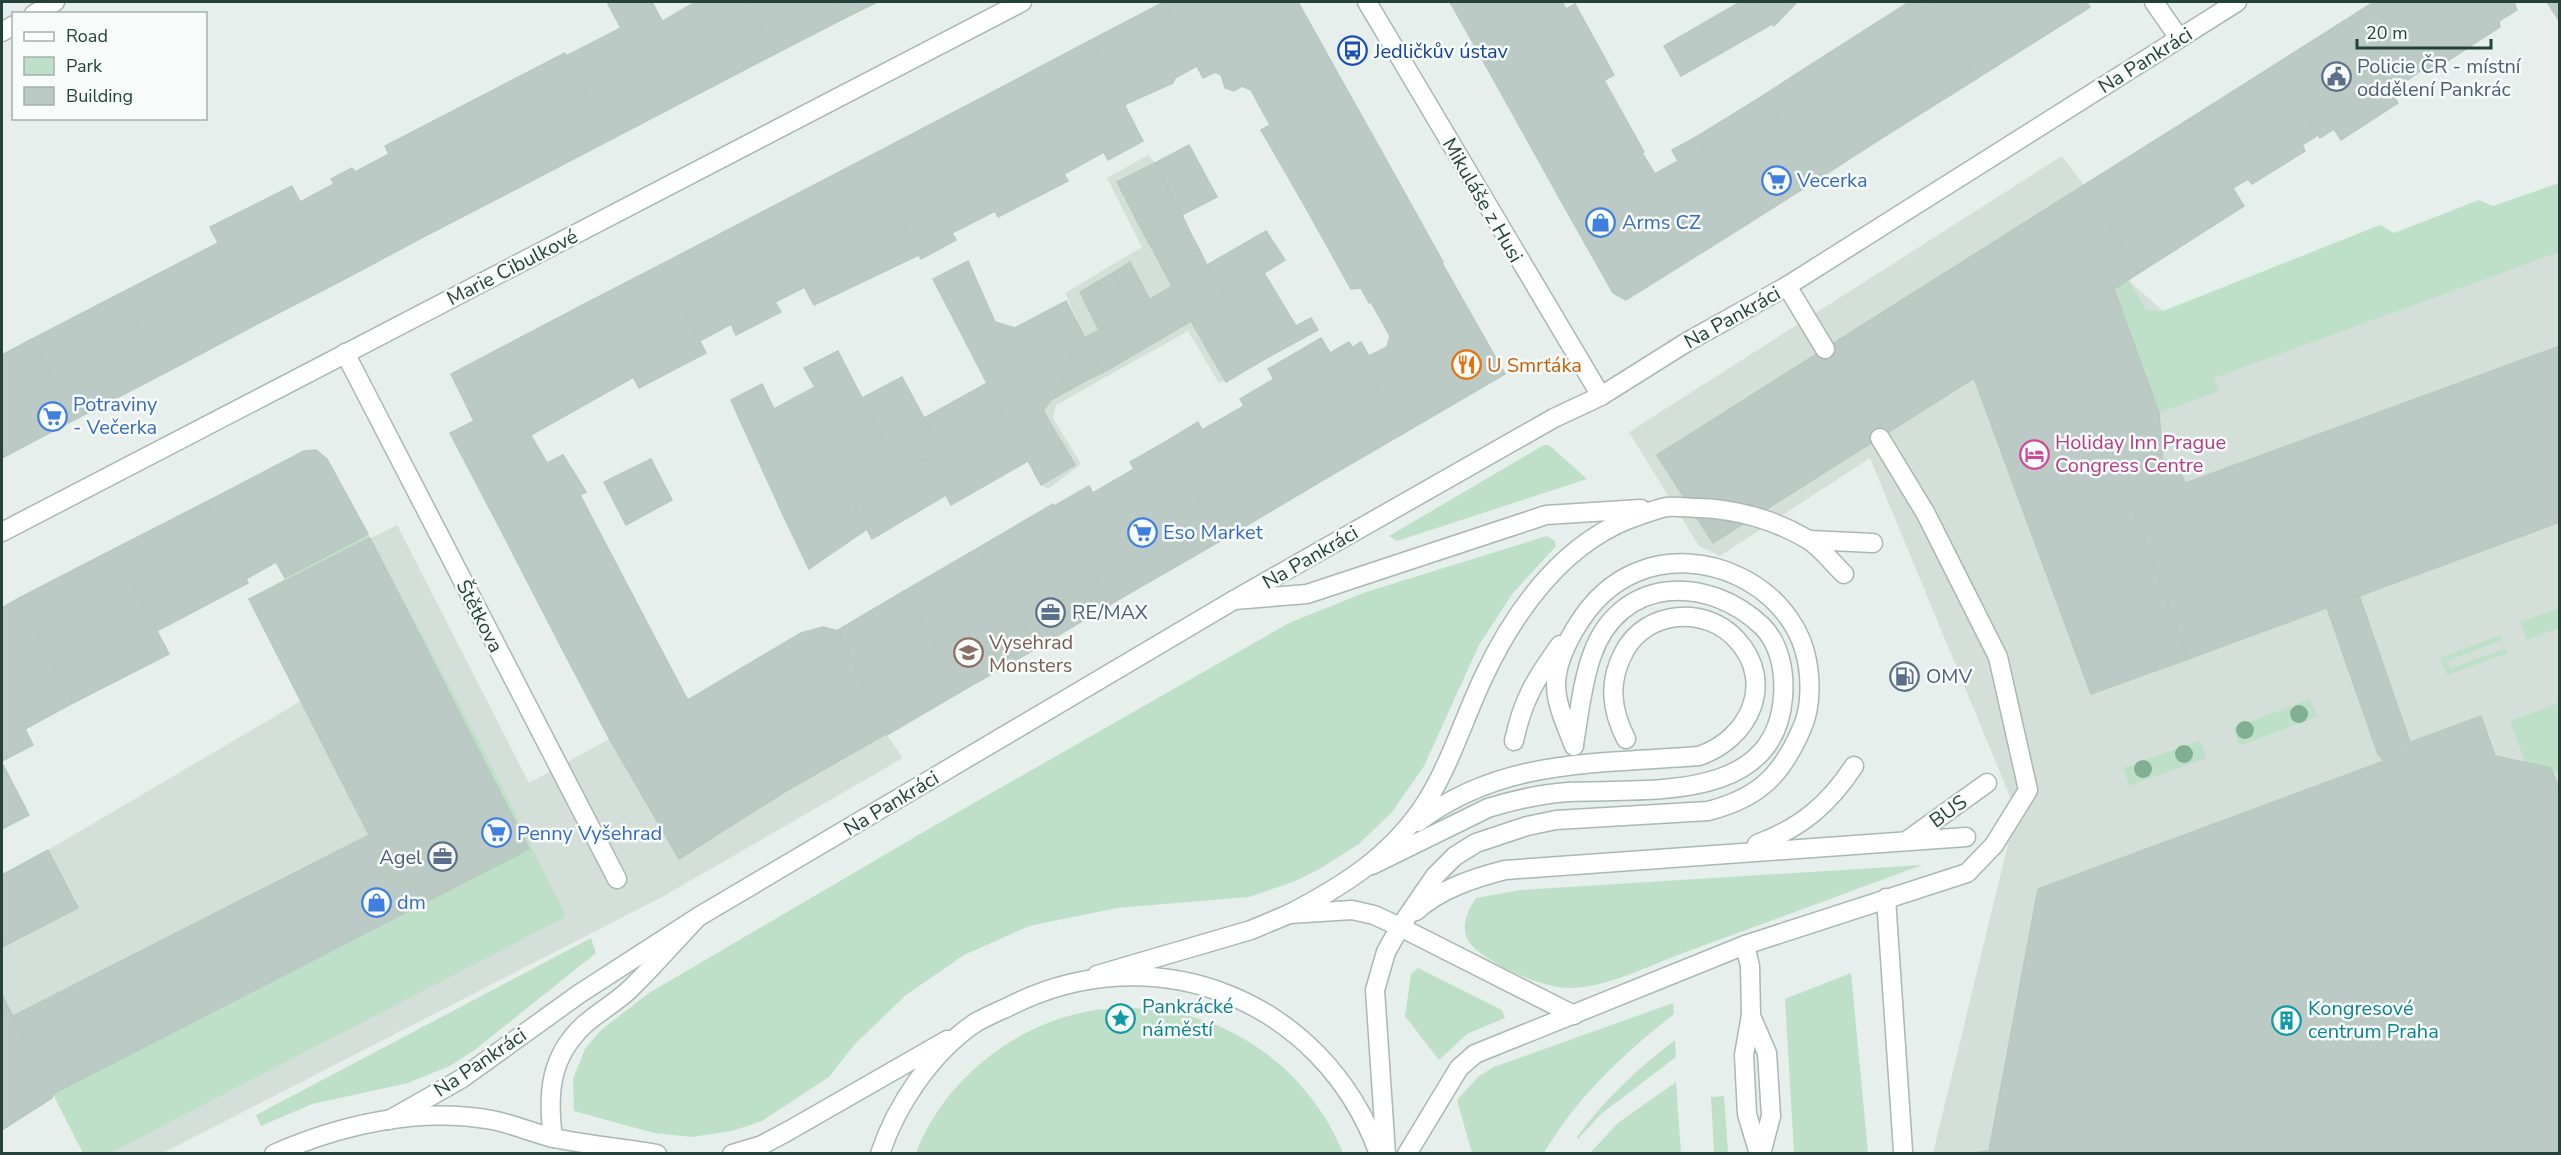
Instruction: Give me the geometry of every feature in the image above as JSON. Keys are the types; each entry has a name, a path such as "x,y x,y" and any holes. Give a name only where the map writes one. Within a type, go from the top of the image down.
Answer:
{"street":[{"path":"38,12 55,2"},
{"name":"Marie Cibulkové","path":"2,532 1022,2"},
{"name":"Mikuláše z Husi","path":"1367,2 1601,396"},
{"path":"2154,2 2179,38"},
{"name":"Na Pankráci","path":"388,1120 461,1079 579,994 698,917 1234,600 1554,418 1601,396 1687,342 1787,286 2237,2"},
{"path":"1787,286 1825,349"},
{"name":"Štětkova","path":"345,353 617,879"},
{"path":"1407,1154 1448,1084 1475,1054 1745,945 1967,873 1994,845 2028,790 1998,657 1926,514 1880,438"},
{"path":"1372,865 1403,833 1425,803 1443,769 1484,675 1510,627 1537,590 1566,559 1597,534 1625,520 1667,507"},
{"path":"1234,600 1307,594 1546,515 1667,507 1741,513 1809,540 1873,543"},
{"path":"1809,540 1844,574"},
{"path":"1386,1154 1375,990 1386,952 1435,876 1455,856 1476,843 1496,835 1556,820 1708,810 1732,804 1751,795 1767,783 1782,766 1804,723 1809,691 1808,663 1800,635 1784,611 1759,588 1729,570 1698,564 1667,564 1636,572 1588,608 1532,685 1521,708 1514,741"},
{"path":"732,1154 762,1145 1034,993 1251,930 1289,915 1336,890 1372,865 1488,808 1534,796 1565,792 1693,787 1733,774 1761,750 1777,725 1783,704 1785,678 1779,653 1766,630 1748,612 1731,602 1692,589 1650,595 1633,603 1617,616 1602,634 1592,654 1586,677 1574,746 1556,686 1559,663 1588,608"},
{"path":"1403,833 1443,803 1481,785 1540,769 1699,756 1729,742 1747,718 1754,697 1754,673 1748,655 1738,640 1725,628 1707,620 1671,617 1655,622 1640,632 1626,648 1616,666 1612,706 1626,739"},
{"path":"1739,851 1798,825 1821,808 1854,766"},
{"name":"BUS","path":"1909,839 1987,783"},
{"path":"1400,927 1423,905 1449,890 1476,878 1505,870 1739,851 1966,837"},
{"path":"1886,898 1903,1151"},
{"path":"1289,915 1352,910 1374,915 1574,1015"},
{"path":"578,1154 553,1137 549,1106 554,1072 572,1037 627,991 698,917"},
{"path":"1745,945 1750,966 1751,1015 1767,1053 1771,1116 1760,1154"},
{"path":"1082,979 1112,975 1171,978 1207,986 1264,1012 1308,1045 1329,1066 1363,1117 1379,1154"},
{"path":"880,1154 885,1139 913,1088 950,1046 975,1024"},
{"name":"Na Pankráci","path":"274,1154 341,1129 388,1120 457,1117 492,1120 553,1137"},
{"path":"553,1137 657,1154"}],"shaded area":[{"path":"1148,155 1155,163 1207,265 1263,360 1219,383 1188,331 1056,405 1053,418 1081,464 1048,489 1041,485 1011,433 1030,365 1085,338 1065,293 1142,247 1107,178"},
{"path":"2062,156 2084,185 2128,280 2163,311 2559,213 2559,1153 1933,1153 2016,811 1870,458 1720,556 1699,546 1629,432"},
{"path":"397,525 529,783 686,697 688,700 801,633 823,627 838,631 887,735 903,758 662,897 163,1153 83,1153 2,995 2,875 301,701 249,599"}],"green space":[{"path":"2559,183 2559,252 2214,378 2219,391 2159,413 2114,289 2128,280 2147,310 2163,311 2380,225 2394,233 2479,200 2493,206"},
{"path":"1544,445 1549,445 1587,479 1397,541 1389,536"},
{"path":"368,534 484,751 565,914 564,918 110,1153 83,1153 53,1094 529,849 370,538 254,596"},
{"path":"1547,536 1555,541 1556,546 1513,593 1479,645 1424,766 1392,812 1359,844 1318,870 1293,882 1249,897 1117,908 1029,926 964,955 906,995 855,1044 829,1077 762,1121 732,1131 692,1137 654,1133 574,1111 573,1079 585,1049 601,1030 649,993 932,827 1289,623 1366,592"},
{"path":"2559,608 2559,628 2527,640 2520,622"},
{"path":"2501,635 2502,640 2447,661 2450,669 2506,648 2508,653 2447,675 2440,658"},
{"path":"2310,699 2317,717 2239,746 2233,728"},
{"path":"2559,703 2559,773 2525,763 2510,721"},
{"path":"2200,740 2206,758 2129,786 2123,768"},
{"path":"1922,865 1628,975 1584,987 1549,985 1510,971 1479,952 1472,946 1465,933 1468,913 1476,898 1521,890"},
{"path":"591,938 596,953 476,1049 450,1066 408,1083 312,1104 261,1126 256,1115"},
{"path":"1418,968 1502,1010 1505,1018 1467,1034 1439,1060 1405,1016 1411,974"},
{"path":"1851,973 1868,1153 1794,1153 1785,999"},
{"path":"1673,1003 1674,1014 1619,1061 1586,1095 1544,1153 1472,1153 1457,1100 1479,1076 1494,1067"},
{"path":"1135,1008 1186,1015 1212,1023 1260,1049 1300,1085 1317,1106 1343,1153 916,1153 943,1103 962,1081 1006,1044 1058,1019 1104,1009"},
{"path":"1675,1040 1676,1057 1601,1114 1578,1139 1577,1137 1610,1097"},
{"path":"1676,1082 1681,1153 1590,1153 1618,1123"},
{"path":"1724,1096 1728,1153 1714,1153 1711,1097"}],"building":[{"path":"607,2 652,2 700,93 610,140 566,56 621,28"},
{"path":"695,2 748,2 775,54 700,93 663,21"},
{"path":"748,2 834,2 843,19 775,54"},
{"path":"834,2 877,2 843,19"},
{"path":"1164,2 1298,2 1332,63 1259,105 1251,90 1242,86 1234,91 1225,88 1221,75 1215,72 1203,78"},
{"path":"1164,2 1197,66 1175,78 1173,83 1124,105 1091,40"},
{"path":"1450,2 1562,2 1566,9 1481,57"},
{"path":"1740,2 1748,2 1772,24 1681,76 1664,46"},
{"path":"1748,2 1797,2 1774,26"},
{"path":"1909,2 1928,2 1976,79 1885,136 1812,64"},
{"path":"1928,2 2086,2 2090,7 1976,79"},
{"path":"2374,2 2514,2 2517,10 2499,21 2500,27 2426,75 2422,70 2403,83 2358,12"},
{"path":"2547,2 2560,2 2560,22"},
{"path":"1575,4 1614,75 1520,127 1481,57"},
{"path":"2358,12 2404,85 2391,92 2398,103 2341,140 2334,129 2320,138 2273,66"},
{"path":"1091,40 1143,141 1108,160 1104,152 1064,174 1068,181 1033,199 981,98"},
{"path":"565,53 610,140 520,187 476,99"},
{"path":"1332,63 1388,163 1306,208 1261,130 1270,125 1259,105"},
{"path":"1812,64 1885,136 1817,180 1764,95"},
{"path":"2273,66 2318,135 2302,145 2305,151 2252,184 2248,179 2233,188 2189,119"},
{"path":"1604,80 1644,152 1560,199 1520,127"},
{"path":"1764,95 1817,180 1749,223 1696,137"},
{"path":"981,98 1033,199 998,217 995,211 952,233 956,240 921,259 868,157"},
{"path":"476,99 520,187 429,234 385,146"},
{"path":"2189,119 2244,206 2139,273 2084,185"},
{"path":"1696,137 1749,223 1626,300 1613,293 1560,199 1642,153 1655,174 1678,161 1672,150"},
{"path":"1189,145 1217,197 1182,215 1155,163"},
{"path":"389,154 429,234 341,281 300,202 334,184 331,179 352,168 355,172"},
{"path":"868,157 919,255 814,305 764,211"},
{"path":"1155,163 1164,181 1127,201 1117,182"},
{"path":"1388,163 1443,262 1369,303 1361,288 1351,289 1306,208"},
{"path":"1164,181 1172,198 1136,219 1127,201"},
{"path":"2084,185 2139,273 2114,289 2159,413 2164,474 2180,471 2185,483 2131,503 2188,659 2091,694 1974,378 1713,543 1657,455"},
{"path":"292,186 341,281 259,323 210,227"},
{"path":"1172,198 1182,215 1145,236 1136,219"},
{"path":"764,211 805,287 775,302 781,312 736,335 731,324 700,341 660,265"},
{"path":"1182,215 1190,232 1154,252 1145,236"},
{"path":"1266,231 1285,260 1264,273 1296,326 1311,318 1318,330 1263,360 1207,265"},
{"path":"1190,232 1199,249 1163,269 1154,252"},
{"path":"218,243 259,323 163,374 121,293"},
{"path":"1199,249 1207,265 1172,286 1163,269"},
{"path":"968,261 995,322 1015,328 1066,301 1085,338 989,387 933,279"},
{"path":"1130,262 1150,300 1133,310 1113,273"},
{"path":"1442,263 1505,374 1404,433 1353,347 1361,342 1369,356 1387,347 1390,336 1371,302"},
{"path":"660,265 706,353 639,388 594,299"},
{"path":"1207,265 1263,360 1226,382 1191,321 1118,364 1099,330"},
{"path":"1113,273 1133,310 1116,320 1097,282"},
{"path":"1097,282 1116,320 1099,330 1080,292"},
{"path":"121,293 163,374 74,420 32,339"},
{"path":"594,299 634,377 531,435 511,402 474,421 451,374"},
{"path":"1099,330 1118,364 1102,373 1082,339"},
{"path":"1321,338 1330,353 1349,342 1404,433 1330,476 1268,369"},
{"path":"32,339 74,420 2,458 2,355"},
{"path":"1082,339 1102,373 1085,381 1066,348"},
{"path":"2560,346 2560,522 2188,659 2131,503"},
{"path":"1066,348 1085,381 1069,390 1048,357"},
{"path":"838,351 899,470 784,517 731,400 762,384 774,409 815,387 804,368"},
{"path":"1048,357 1069,390 1051,400 1030,365"},
{"path":"1030,365 1051,400 1043,411 1045,413 1011,433 989,387"},
{"path":"902,377 943,453 899,470 862,398"},
{"path":"1274,379 1330,476 1222,540 1165,442 1198,422 1202,430 1244,406 1240,399"},
{"path":"987,383 1008,426 943,453 924,418"},
{"path":"511,402 547,463 563,455 586,492 504,536 450,433"},
{"path":"1045,413 1054,430 1021,449 1011,433"},
{"path":"1008,426 1028,461 951,505 927,459"},
{"path":"1054,430 1064,446 1031,466 1021,449"},
{"path":"1165,442 1222,540 1111,604 1054,506 1089,486 1093,493 1134,469 1130,462"},
{"path":"1064,446 1075,465 1041,485 1031,466"},
{"path":"316,450 327,459 368,534 285,578 276,562 246,579 206,502 304,451"},
{"path":"651,459 672,500 626,525 604,482"},
{"path":"927,459 946,495 872,539 847,491"},
{"path":"847,491 867,529 809,569 784,517"},
{"path":"580,495 633,596 556,637 504,536"},
{"path":"206,502 248,583 157,631 114,549"},
{"path":"1053,504 1111,604 1037,648 978,548"},
{"path":"370,538 529,849 53,1094 13,1016 369,835 249,599"},
{"path":"978,548 1037,648 962,691 904,591"},
{"path":"114,549 169,654 73,703 19,598"},
{"path":"904,591 962,691 887,735 838,630"},
{"path":"2359,595 2410,742 2378,754 2327,608"},
{"path":"633,596 686,697 609,738 556,637"},
{"path":"19,598 73,703 25,729 33,745 2,761 2,608"},
{"path":"823,627 838,631 886,734 786,791 679,859 609,738 686,697 688,700 801,633"},
{"name":"Kongresové centrum Praha","path":"2481,716 2495,756 2551,768 2560,791 2560,1154 1964,1154 1989,1151 2038,889 2384,761 2378,754"},
{"path":"2,763 29,815 2,829"},
{"path":"48,850 78,908 2,947 2,875"},
{"path":"2,995 53,1094 52,1098 2,1130"}],"place":[{"name":"Jedličkův ústav","path":"1353,51"},
{"name":"Policie ČR - místní oddělení Pankrác","path":"2336,77"},
{"name":"Vecerka","path":"1776,180"},
{"name":"Arms CZ","path":"1601,222"},
{"name":"U Smrťáka","path":"1466,365"},
{"name":"Potraviny - Večerka","path":"52,416"},
{"name":"Holiday Inn Prague Congress Centre","path":"2034,454"},
{"name":"Eso Market","path":"1142,532"},
{"name":"RE/MAX","path":"1051,612"},
{"name":"Vysehrad Monsters","path":"968,653"},
{"name":"OMV","path":"1905,676"},
{"name":"Penny Vyšehrad","path":"496,833"},
{"name":"Agel","path":"443,857"},
{"name":"dm","path":"376,902"},
{"name":"Pankrácké náměstí","path":"1121,1018"},
{"name":"Kongresové centrum Praha","path":"2287,1020"}]}
